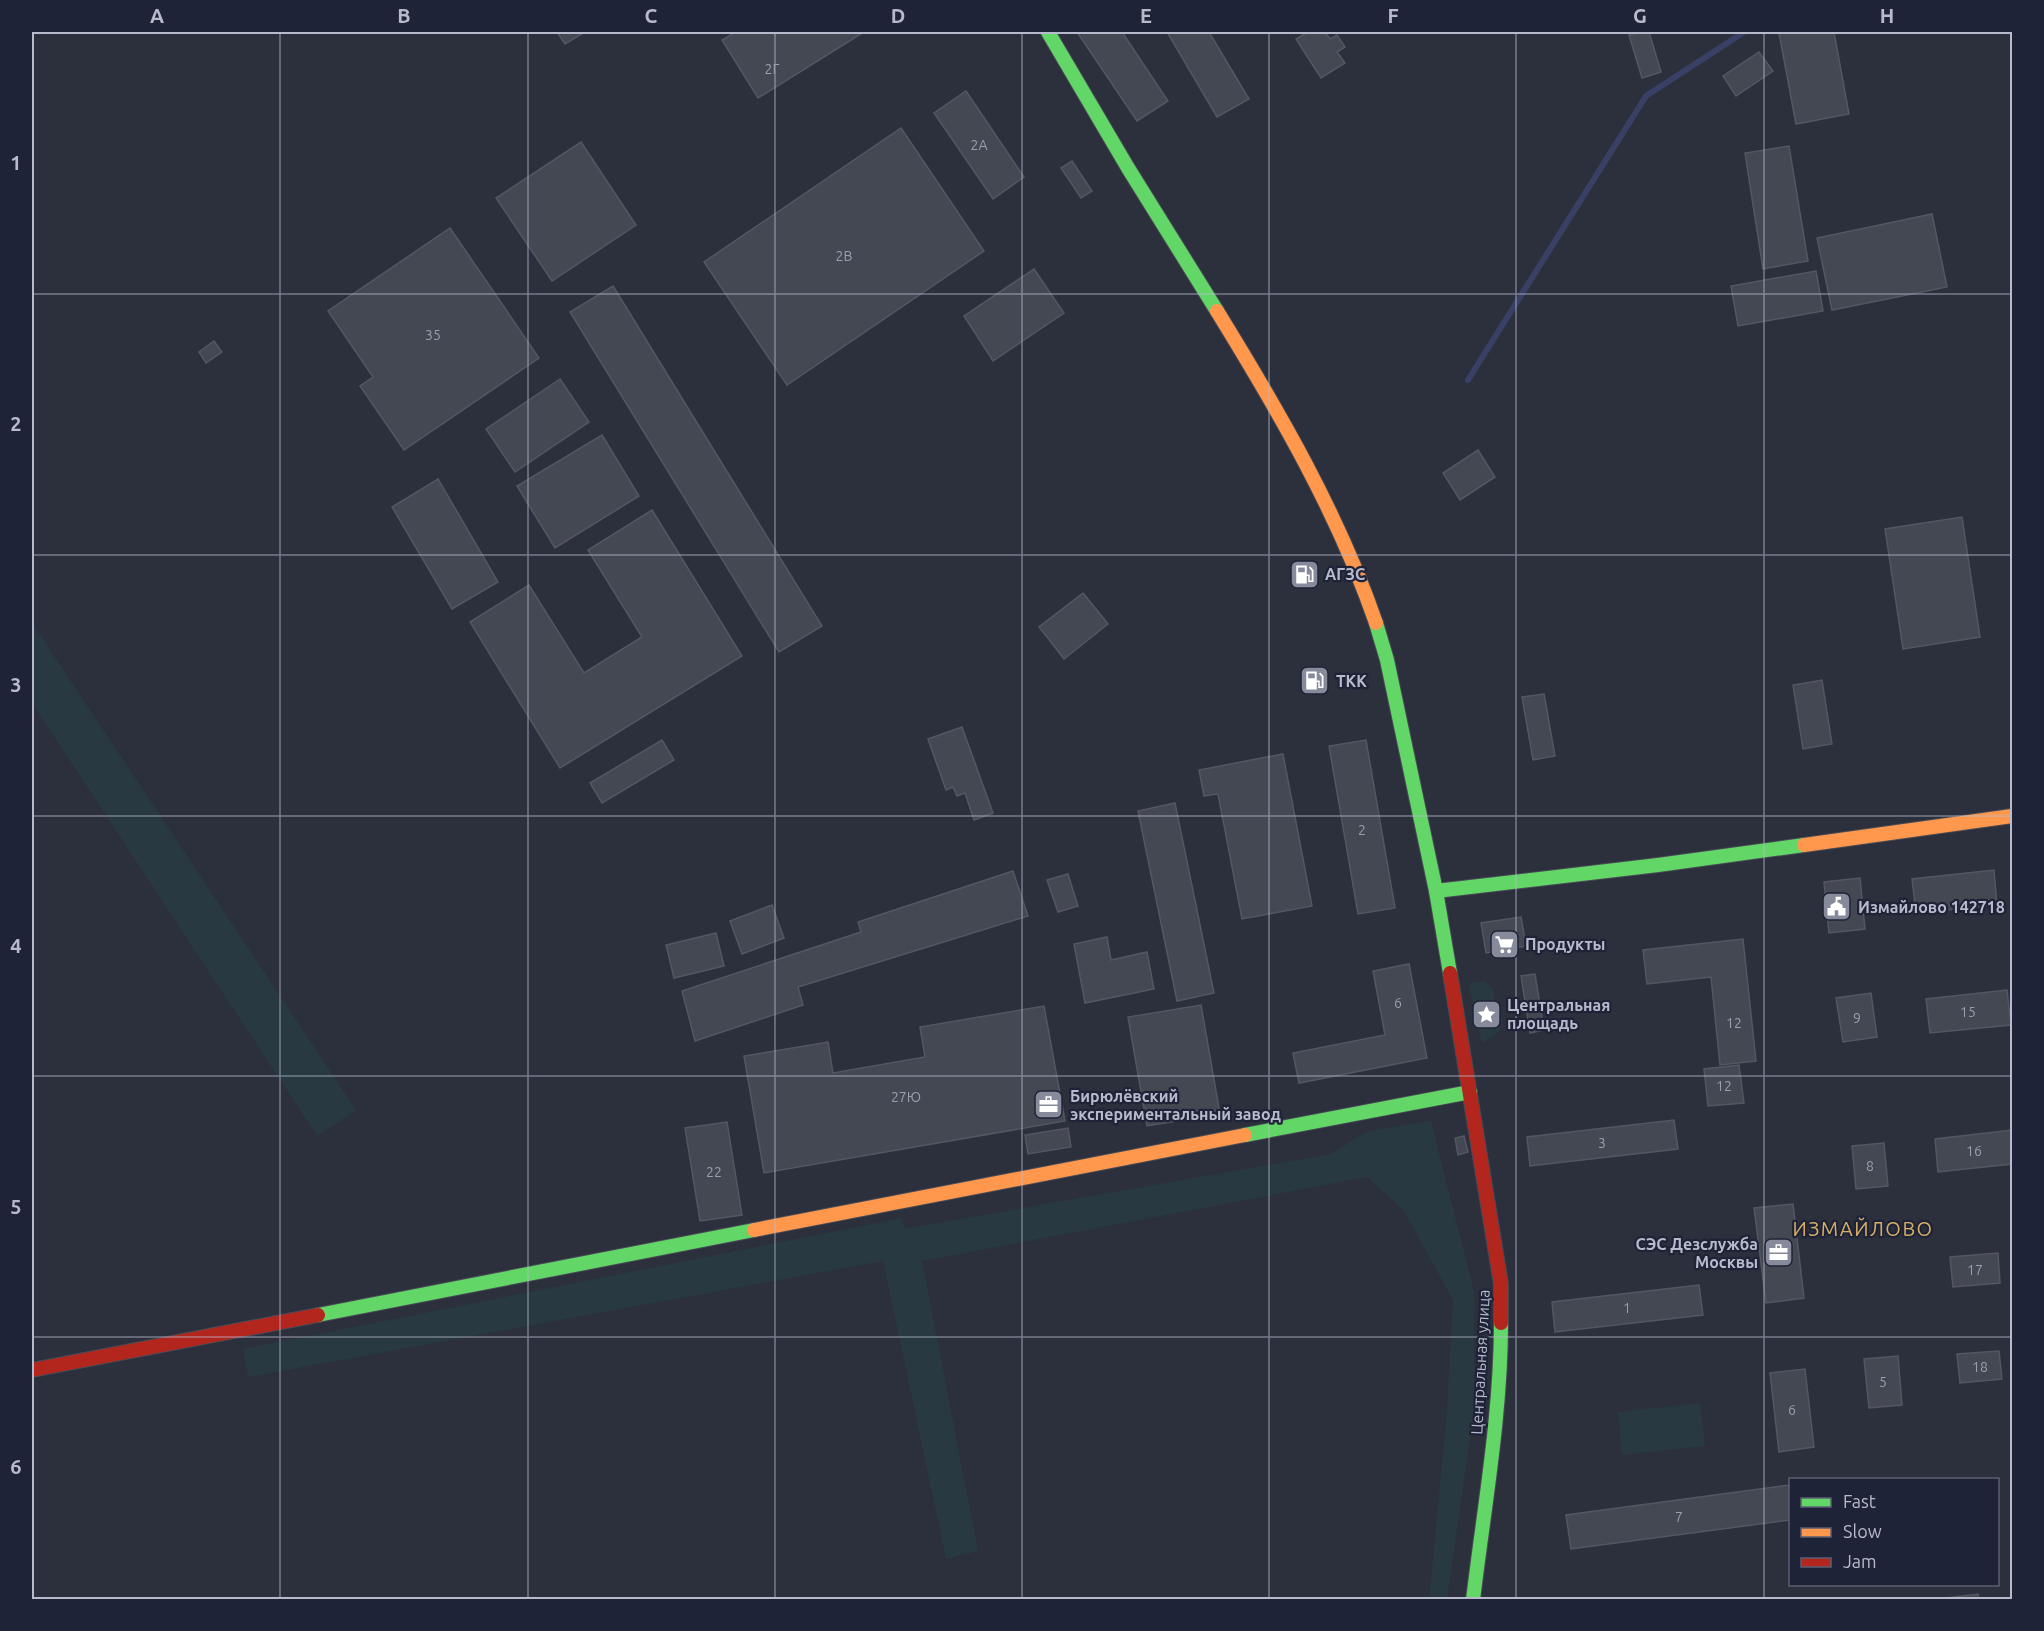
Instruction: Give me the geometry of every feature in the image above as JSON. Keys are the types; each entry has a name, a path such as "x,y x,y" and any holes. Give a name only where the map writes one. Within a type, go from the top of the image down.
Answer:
{"street":[{"name":"Центральная улица","path":"1048,32 1139,186 1242,350 1295,445 1353,560 1377,624 1392,679 1436,891 1501,1284 1502,1316 1493,1440 1473,1599"},
{"path":"1436,891 1658,865 2013,816"},
{"path":"32,1370 1470,1092"}],"shaded area":[{"path":"32,623 356,1110 317,1136 32,703"},
{"name":"Центральная площадь","path":"1485,981 1493,990 1500,1031 1485,1042 1481,1040 1469,986 1472,983"},
{"path":"1431,1121 1474,1292 1474,1410 1447,1599 1429,1599 1446,1422 1453,1300 1404,1211 1367,1177 922,1261 978,1551 946,1559 883,1261 248,1377 243,1349 902,1218 904,1229 1331,1154 1368,1131"},
{"path":"1700,1403 1705,1446 1622,1455 1618,1412"}],"building":[{"path":"557,32 585,32 565,44"},
{"path":"736,32 864,32 758,98 722,40"},
{"path":"1077,32 1122,32 1168,101 1137,121"},
{"path":"1167,32 1209,32 1249,99 1217,117"},
{"path":"1308,32 1325,32 1330,39 1337,35 1345,47 1337,52 1345,63 1321,78 1296,39"},
{"path":"1649,32 1661,72 1642,78 1629,35"},
{"path":"1834,32 1849,114 1796,124 1779,33"},
{"path":"1759,52 1773,71 1736,96 1723,76"},
{"path":"966,91 1024,177 993,199 934,113"},
{"path":"901,128 984,251 787,385 704,262"},
{"path":"581,142 636,225 552,281 496,198"},
{"path":"1789,146 1808,261 1763,269 1745,153"},
{"path":"1072,161 1092,191 1081,198 1061,168"},
{"path":"1932,214 1947,287 1832,310 1817,238"},
{"path":"450,228 539,358 404,450 360,386 373,377 328,311"},
{"path":"1034,269 1064,313 993,361 964,316"},
{"path":"1816,271 1823,311 1738,326 1731,286"},
{"path":"613,286 822,626 779,652 570,312"},
{"path":"214,341 222,352 206,363 199,352"},
{"path":"560,379 589,422 515,472 486,429"},
{"path":"602,435 639,496 555,548 517,486"},
{"path":"1478,450 1495,477 1460,500 1443,473"},
{"path":"438,479 498,582 452,609 392,507"},
{"path":"652,510 742,656 560,768 470,622 529,585 584,673 642,637 588,550"},
{"path":"1962,517 1980,637 1903,649 1885,529"},
{"path":"1083,593 1108,624 1064,659 1039,627"},
{"path":"1822,680 1832,744 1803,749 1793,685"},
{"path":"1544,694 1555,756 1533,760 1522,697"},
{"path":"962,727 993,813 974,820 965,793 957,796 953,787 946,790 928,739"},
{"path":"662,740 674,760 602,803 590,783"},
{"path":"1366,740 1395,908 1358,914 1329,746"},
{"path":"1283,754 1312,906 1242,919 1218,794 1204,796 1199,770"},
{"path":"1175,803 1214,993 1177,1001 1138,811"},
{"path":"1994,870 1997,905 1916,913 1912,879"},
{"path":"1013,871 1028,916 798,987 803,1005 695,1041 682,991 861,932 858,922"},
{"path":"1068,874 1078,906 1058,912 1047,880"},
{"path":"1860,878 1865,929 1829,933 1824,882"},
{"path":"772,905 784,938 742,954 730,921"},
{"path":"1521,917 1526,946 1486,953 1481,923"},
{"path":"716,933 724,966 674,978 666,945"},
{"path":"1107,937 1111,960 1147,952 1154,989 1085,1003 1074,944"},
{"path":"1743,939 1756,1061 1720,1065 1711,977 1647,984 1643,950"},
{"path":"1409,964 1427,1058 1299,1083 1293,1053 1385,1035 1373,971"},
{"path":"1535,974 1544,1030 1530,1033 1521,976"},
{"path":"2007,990 2011,1025 1930,1033 1926,999"},
{"path":"1871,993 1877,1037 1843,1042 1836,998"},
{"path":"1201,1005 1220,1114 1147,1126 1128,1017"},
{"path":"1044,1006 1065,1121 764,1173 744,1056 828,1042 833,1073 925,1057 920,1027"},
{"path":"1739,1065 1744,1103 1708,1106 1704,1069"},
{"path":"1674,1120 1678,1149 1530,1166 1527,1137"},
{"path":"727,1122 742,1215 700,1221 685,1128"},
{"path":"1068,1128 1071,1147 1028,1154 1025,1135"},
{"path":"2012,1130 2012,1164 1938,1172 1935,1139"},
{"path":"1464,1136 1468,1152 1458,1155 1455,1138"},
{"path":"1884,1143 1888,1186 1856,1189 1852,1146"},
{"path":"1793,1204 1804,1298 1766,1303 1754,1208"},
{"path":"1998,1253 2000,1283 1953,1287 1950,1257"},
{"path":"1699,1285 1703,1315 1555,1332 1552,1302"},
{"path":"1999,1351 2002,1379 1960,1383 1957,1354"},
{"path":"1898,1356 1902,1405 1869,1408 1864,1359"},
{"path":"1805,1369 1814,1447 1779,1452 1770,1373"},
{"path":"1789,1485 1789,1520 1571,1549 1566,1515"},
{"path":"1978,1594 1979,1600 1931,1600"}],"waterway":[{"path":"1468,380 1646,96 1744,32"}],"traffic: fast":[{"path":"1048,32 1128,168 1217,311"},
{"path":"1376,623 1387,660 1436,891 1450,973"},
{"path":"1436,891 1804,845"},
{"path":"1245,1135 1470,1092"},
{"path":"318,1315 754,1230"},
{"path":"1473,1600 1495,1427 1501,1323"}],"traffic: slow":[{"path":"1217,311 1284,424 1325,502 1361,582 1376,623"},
{"path":"1804,845 2012,816"},
{"path":"754,1230 1245,1135"}],"traffic: jam":[{"path":"1450,973 1501,1284 1501,1323"},
{"path":"32,1370 318,1315"}],"place":[{"name":"АГЗС","path":"1304,574"},
{"name":"ТКК","path":"1315,681"},
{"name":"Измайлово 142718","path":"1837,907"},
{"name":"Продукты","path":"1504,944"},
{"name":"Центральная площадь","path":"1486,1014"},
{"name":"Бирюлёвский экспериментальный завод","path":"1049,1105"},
{"name":"СЭС Дезслужба Москвы","path":"1779,1253"}],"district":[{"name":"ИЗМАЙЛОВО","path":"1863,1228"}]}
